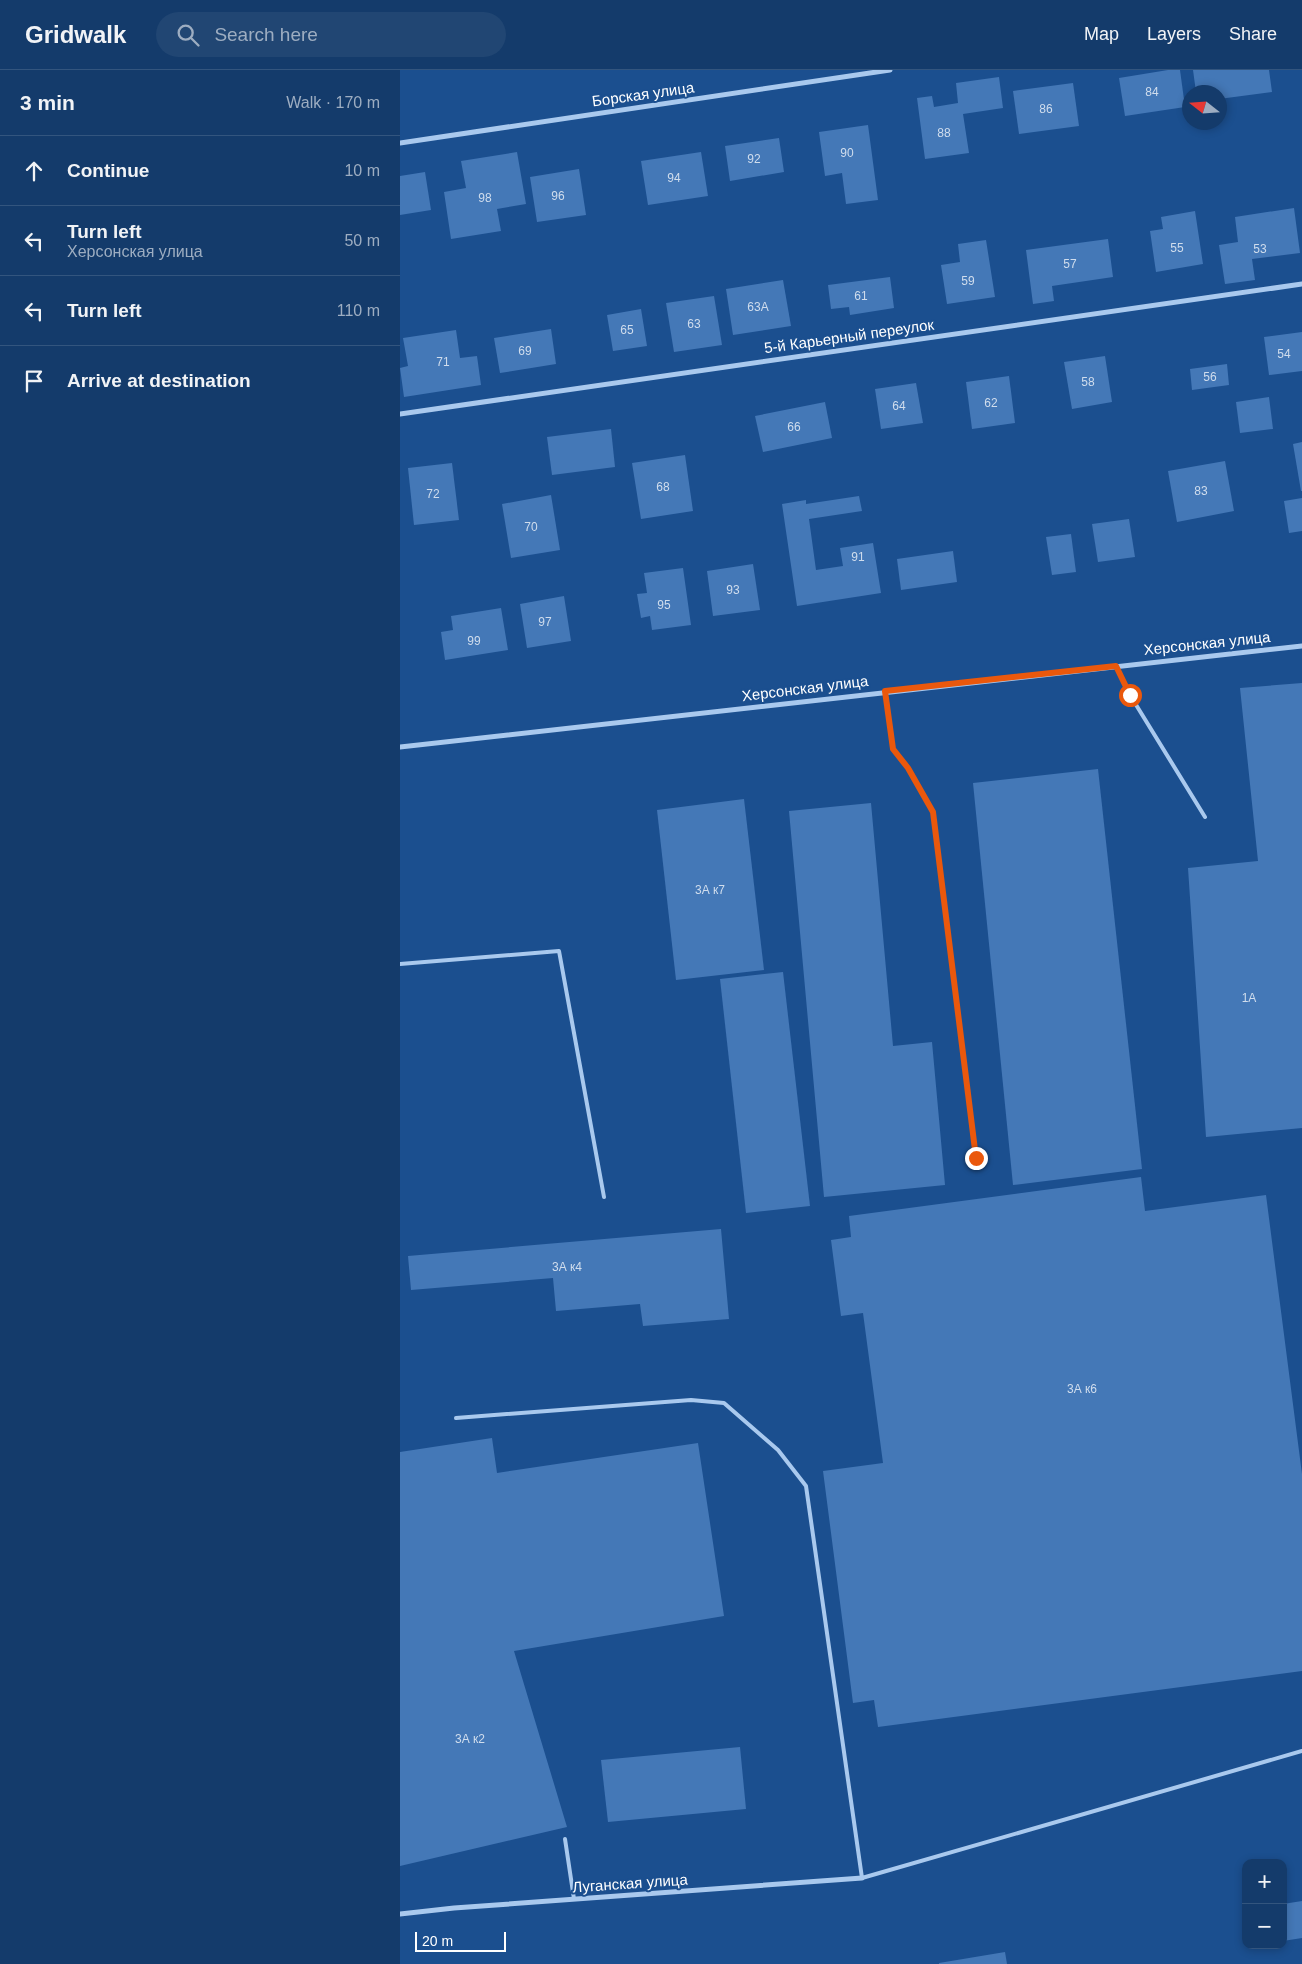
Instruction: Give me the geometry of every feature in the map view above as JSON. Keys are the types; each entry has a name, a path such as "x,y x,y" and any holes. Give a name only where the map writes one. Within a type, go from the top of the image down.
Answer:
{"street":[{"name":"Борская улица","path":"400,143 890,70"},
{"name":"5-й Карьерный переулок","path":"400,414 1302,284"},
{"name":"Херсонская улица","path":"400,747 885,691 1302,646"},
{"name":"Луганская улица","path":"400,1914 862,1878"}],"lane":[{"path":"1116,666 1130,695 1205,817"},
{"path":"885,691 893,749 908,768 933,812 976,1158"},
{"path":"400,964 559,951 604,1197"},
{"path":"456,1418 691,1400 724,1403 778,1450 806,1486 862,1878 1302,1751"},
{"path":"565,1839 574,1899"}],"building":[{"path":"1168,70 1180,70 1182,107 1125,116 1119,78"},
{"path":"1193,70 1269,70 1272,92 1227,98 1227,85 1195,85"},
{"path":"999,77 1003,108 963,114 969,153 925,159 917,98 932,96 934,107 958,103 956,83"},
{"path":"1073,83 1079,126 1019,134 1013,91"},
{"path":"868,125 878,200 846,204 842,173 825,176 819,132"},
{"path":"779,138 784,172 730,181 725,146"},
{"path":"517,152 526,204 497,209 501,231 451,239 444,192 466,188 461,161"},
{"path":"701,152 708,196 648,205 641,161"},
{"path":"579,169 586,215 537,222 530,177"},
{"path":"425,172 431,210 400,215 400,176"},
{"path":"1294,208 1300,253 1252,259 1255,280 1225,284 1219,245 1238,242 1235,217"},
{"path":"1195,211 1203,264 1156,272 1150,231 1163,229 1161,217"},
{"path":"1108,239 1113,277 1052,286 1054,301 1033,304 1026,250"},
{"path":"986,240 995,297 947,304 941,265 960,262 958,244"},
{"path":"890,277 894,308 850,315 849,307 831,309 828,285"},
{"path":"783,280 791,326 733,335 726,289"},
{"path":"714,296 722,345 674,352 666,303"},
{"path":"641,309 647,346 613,351 607,315"},
{"path":"551,329 556,364 500,373 494,338"},
{"path":"456,330 460,358 477,356 481,385 404,397 400,368 408,366 403,338"},
{"path":"1302,332 1302,371 1269,375 1264,337"},
{"path":"1105,356 1112,402 1072,409 1064,362"},
{"path":"1227,364 1229,385 1192,390 1190,369"},
{"path":"1009,376 1015,423 972,429 966,382"},
{"path":"916,383 923,423 881,429 875,389"},
{"path":"1269,397 1273,429 1240,433 1236,402"},
{"path":"825,402 832,438 763,452 755,416"},
{"path":"611,429 615,467 552,475 547,437"},
{"path":"1302,442 1302,491 1301,491 1293,444"},
{"path":"685,455 693,511 641,519 632,463"},
{"path":"1225,461 1234,511 1177,522 1168,471"},
{"path":"452,463 459,520 414,525 408,468"},
{"path":"551,495 560,550 511,558 502,504"},
{"path":"859,496 862,511 809,519 816,570 843,566 840,548 873,543 881,593 797,606 782,504 806,500 806,504"},
{"path":"1302,498 1302,531 1289,533 1284,501"},
{"path":"1129,519 1135,557 1098,562 1092,524"},
{"path":"1071,534 1076,572 1052,575 1046,537"},
{"path":"953,551 957,582 901,590 897,559"},
{"path":"753,564 760,610 713,616 707,571"},
{"path":"683,568 691,625 652,630 650,616 641,618 637,594 647,593 644,573"},
{"path":"564,596 571,641 527,648 520,604"},
{"path":"501,608 508,650 445,660 441,632 453,630 451,616"},
{"path":"1302,683 1302,1128 1206,1137 1188,868 1258,861 1240,688"},
{"path":"1098,769 1142,1169 1013,1185 973,783"},
{"path":"744,799 764,970 676,980 657,810"},
{"path":"871,803 893,1046 932,1042 945,1185 824,1197 789,811"},
{"path":"783,972 810,1206 746,1213 720,979"},
{"path":"1141,1177 1145,1211 1266,1195 1302,1474 1302,1671 878,1727 874,1700 853,1703 823,1471 883,1463 863,1313 841,1316 831,1240 851,1237 849,1216"},
{"path":"721,1229 729,1319 643,1326 640,1304 556,1311 553,1278 411,1290 408,1256"},
{"path":"492,1438 497,1473 698,1443 724,1616 514,1651 567,1827 400,1866 400,1452"},
{"path":"740,1747 746,1809 608,1822 601,1760"},
{"path":"1302,1901 1302,1938 1287,1940 1287,1903"},
{"path":"1005,1952 1007,1964 939,1964 939,1963"}],"route":[{"path":"976,1158 933,812 908,768 893,749 885,691 1116,666 1130,695"}]}
